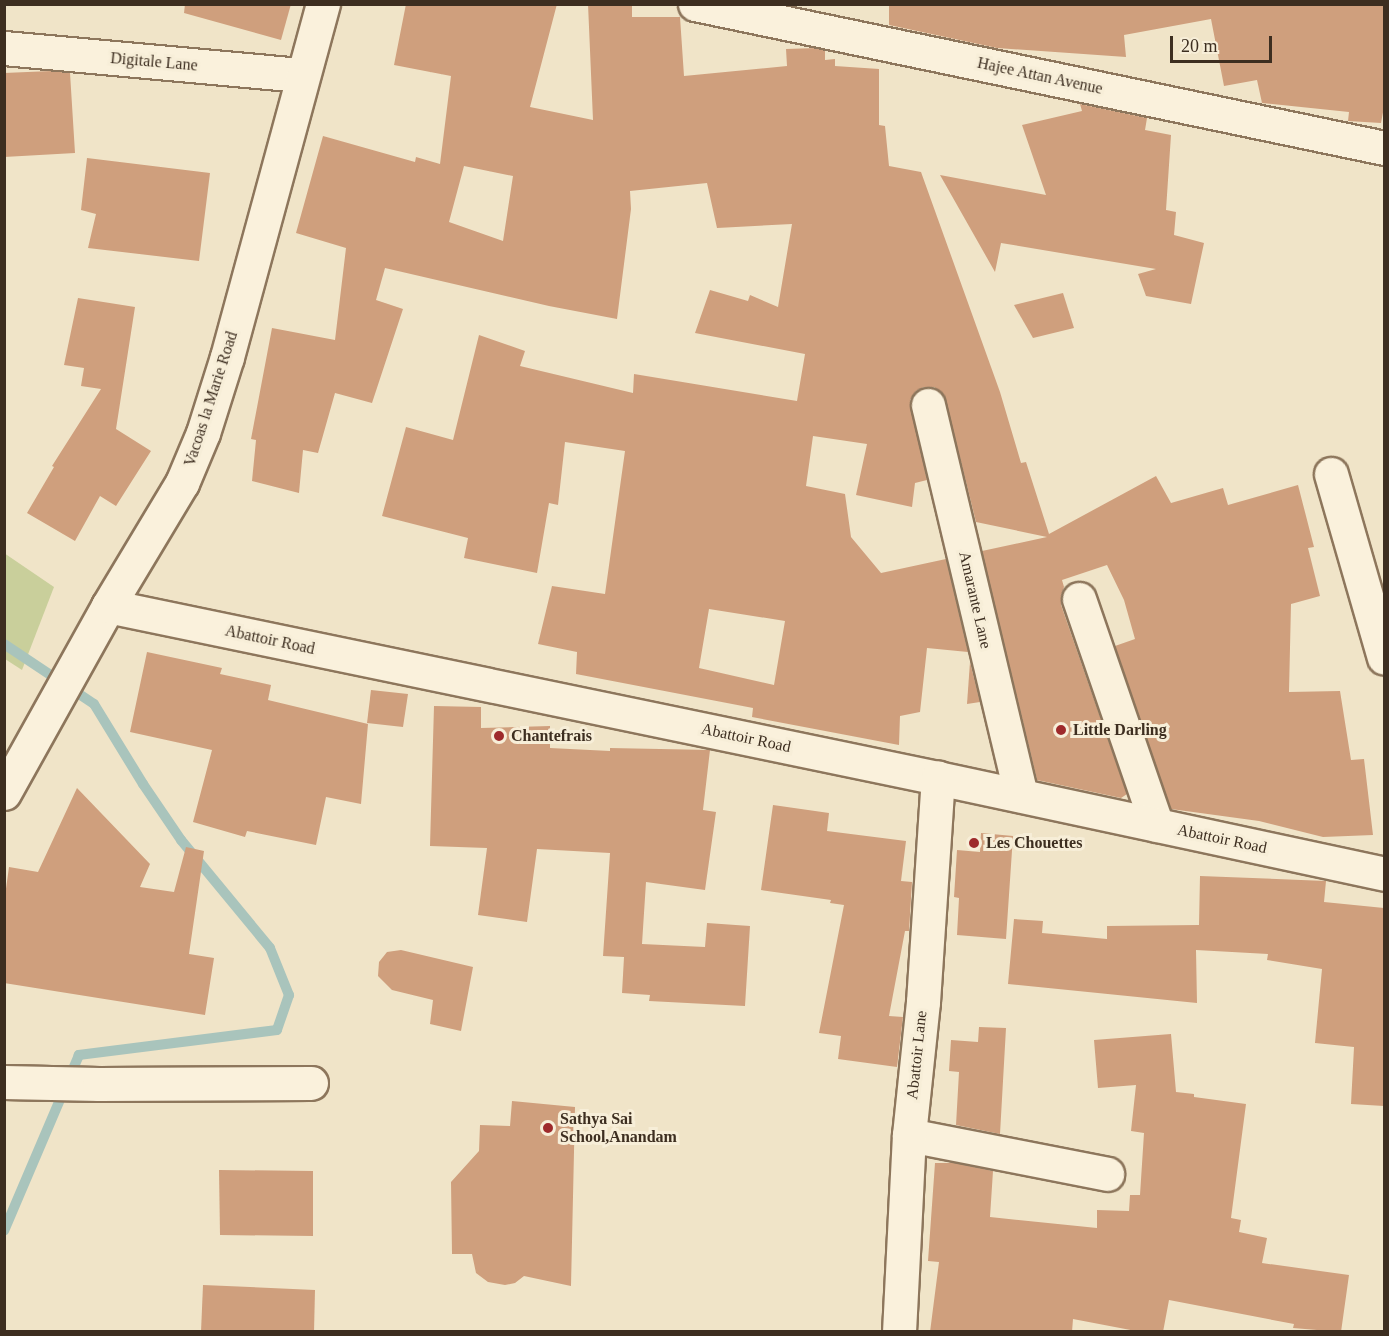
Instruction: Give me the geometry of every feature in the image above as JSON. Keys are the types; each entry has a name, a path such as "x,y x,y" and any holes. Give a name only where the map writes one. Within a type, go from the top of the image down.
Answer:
{"street":[{"name":"Hajee Attan Avenue","path":"695,4 1384,148"},
{"name":"Vacoas la Marie Road","path":"4,793 108,606 182,483 203,433 227,357 303,75 318,6"},
{"name":"Digitale Lane","path":"4,48 303,75"},
{"name":"Amarante Lane","path":"928,405 1021,795"},
{"path":"1331,474 1384,658"},
{"path":"1079,598 1157,825"},
{"name":"Abattoir Road","path":"108,606 1021,795 1384,874"},
{"name":"Abattoir Lane","path":"899,1332 909,1135 923,1002 938,778"},
{"path":"20,1083 311,1083"},
{"path":"909,1135 1107,1174"}],"green space":[{"path":"4,553 54,587 22,670 5,659"}],"building":[{"path":"185,4 291,4 281,40 184,13"},
{"path":"406,4 557,4 530,107 593,120 588,4 632,4 632,17 680,17 684,76 787,66 786,49 816,48 825,50 825,60 835,59 835,66 879,69 879,125 885,126 889,166 921,172 1000,392 1021,463 1026,462 1049,534 1156,476 1171,503 1223,488 1228,505 1298,485 1314,547 1308,548 1320,596 1291,604 1289,692 1340,691 1351,760 1364,759 1373,835 1323,837 1259,821 1171,809 1115,646 1135,639 1124,600 1107,565 1062,580 1064,587 1061,605 1127,794 1121,798 1037,780 982,551 1047,537 976,522 946,401 942,393 934,387 924,387 916,391 910,400 927,480 915,483 912,507 856,495 867,444 813,436 806,486 845,494 851,537 881,573 946,559 968,652 927,648 920,712 900,716 899,745 752,717 753,708 576,674 577,652 538,644 552,586 605,594 625,451 565,442 558,505 549,503 537,573 464,558 468,538 382,516 406,427 453,440 479,335 525,351 520,366 633,393 634,374 797,401 805,354 695,333 710,290 748,301 750,295 778,307 792,224 717,228 707,183 630,191 631,209 617,319 549,306 385,268 376,300 403,309 372,403 335,393 318,453 303,450 299,493 252,481 256,440 251,439 272,328 335,340 346,248 296,233 323,136 415,162 416,157 440,164 451,76 394,65","holes":["464,166 513,176 503,241 449,222","709,609 785,621 774,685 699,668"]},
{"path":"889,4 1384,4 1384,107 1381,123 1348,121 1349,112 1262,103 1257,80 1224,86 1211,19 1124,35 1126,57 997,48 889,25"},
{"path":"51,71 70,73 75,153 4,157 4,73"},
{"path":"1080,104 1147,118 1145,130 1171,135 1166,210 1176,212 1174,235 1204,243 1191,304 1146,296 1138,274 1156,269 1001,243 995,272 940,175 1046,195 1022,125 1082,111"},
{"path":"87,158 210,173 199,261 88,248 96,214 81,210"},
{"path":"1063,293 1074,328 1033,338 1014,305"},
{"path":"78,298 135,307 116,429 151,451 116,506 100,496 75,541 27,513 54,467 52,466 101,389 81,386 84,368 64,365"},
{"path":"147,652 222,668 220,674 271,685 268,700 368,724 361,804 326,797 316,845 247,831 245,837 193,822 212,750 130,732"},
{"path":"970,662 980,702 967,704"},
{"path":"371,690 408,694 403,727 367,723"},
{"path":"434,706 481,707 481,728 550,726 550,748 610,751 610,748 710,750 703,810 716,812 705,890 646,882 642,944 705,947 707,923 750,926 745,1006 649,1001 650,995 622,993 624,957 603,956 610,853 537,849 527,922 478,915 487,848 430,846"},
{"path":"77,788 150,864 140,887 174,892 186,847 204,851 189,954 214,958 205,1015 4,983 4,903 9,867 38,872"},
{"path":"773,805 829,813 827,831 906,841 901,881 912,882 909,931 905,931 889,1016 903,1017 897,1067 838,1059 841,1036 819,1033 844,905 830,903 831,900 761,890"},
{"path":"981,833 1013,836 1006,939 957,935 959,898 954,897 957,850 980,852"},
{"path":"1200,876 1326,881 1324,902 1384,908 1384,1106 1351,1104 1354,1047 1315,1043 1322,969 1267,960 1268,954 1196,950 1197,1003 1008,984 1014,919 1043,921 1042,933 1107,939 1107,926 1199,925"},
{"path":"401,950 473,967 461,1031 430,1024 433,1000 392,990 378,976 379,962 387,952"},
{"path":"979,1027 1006,1028 1000,1134 956,1125 959,1072 949,1071 951,1040 978,1042"},
{"path":"1171,1034 1176,1092 1194,1094 1194,1097 1246,1104 1231,1218 1241,1220 1239,1232 1267,1238 1262,1263 1349,1275 1341,1332 1293,1328 1294,1324 1169,1300 1163,1332 1141,1332 1073,1319 1072,1332 930,1332 939,1262 928,1261 935,1163 954,1163 993,1171 990,1217 1097,1228 1097,1210 1129,1211 1130,1195 1140,1195 1144,1133 1131,1131 1136,1085 1098,1088 1094,1040"},
{"path":"512,1101 575,1107 571,1286 524,1276 515,1283 505,1285 488,1282 476,1273 472,1254 452,1254 451,1182 479,1151 480,1125 510,1126"},
{"path":"219,1170 313,1171 313,1236 220,1235"},
{"path":"203,1285 315,1290 314,1332 201,1332"}],"waterway":[{"path":"4,644 94,704 143,784 181,840 270,948 289,995 277,1030 79,1055 4,1231"}],"place":[{"name":"Little Darling","path":"1061,730"},
{"name":"Chantefrais","path":"499,736"},
{"name":"Les Chouettes","path":"974,843"},
{"name":"Sathya Sai School,Anandam","path":"548,1128"}]}
